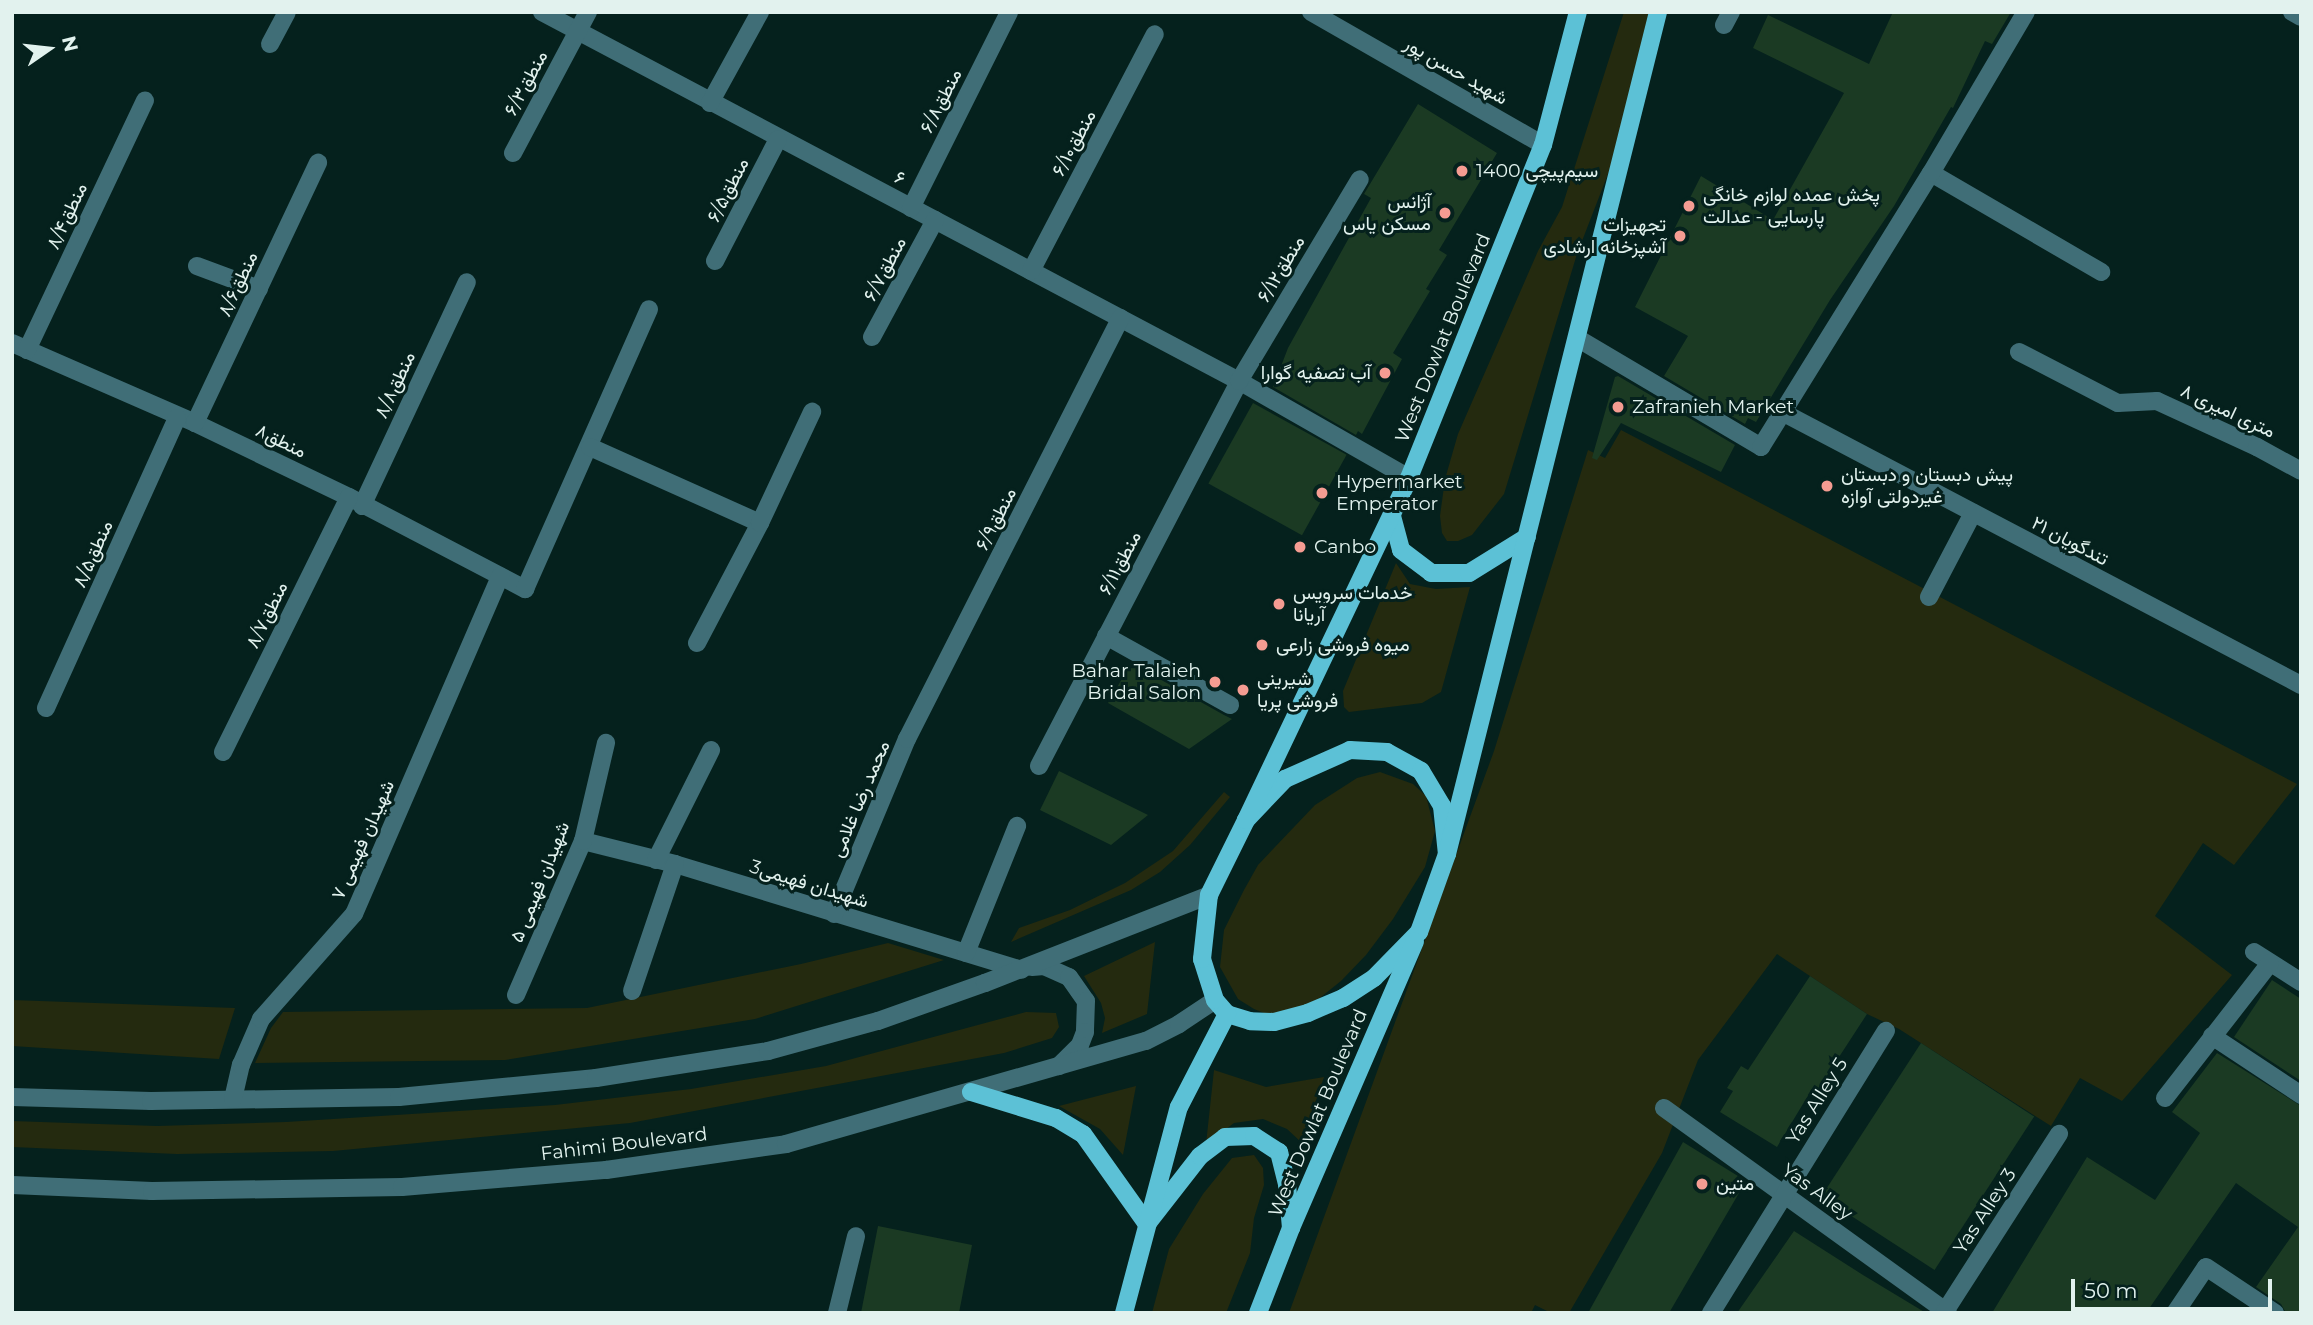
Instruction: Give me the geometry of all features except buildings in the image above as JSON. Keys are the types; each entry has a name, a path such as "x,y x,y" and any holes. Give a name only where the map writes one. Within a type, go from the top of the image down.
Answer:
{"main road":[{"name":"West Dowlat Boulevard","path":"1247,820 1409,478 1543,145 1578,12"},
{"path":"1447,854 1658,12"},
{"path":"1392,516 1401,550 1431,573 1469,573 1527,537"},
{"path":"1419,932 1374,978 1343,998 1274,1022 1250,1021 1227,1014 1214,1000 1202,959 1209,895 1247,820 1285,779 1310,766 1350,750 1387,752 1421,771 1441,807 1447,854"},
{"name":"West Dowlat Boulevard","path":"1258,1313 1291,1228 1419,932 1447,854"},
{"path":"1124,1313 1179,1107 1227,1014"},
{"path":"971,1093 1056,1118 1083,1134 1147,1224"},
{"path":"1147,1224 1199,1156 1225,1137 1254,1136 1279,1152 1287,1184 1291,1228"}],"street":[{"path":"270,44 287,12"},
{"name":"۶","path":"542,12 577,33 1239,381 1409,478"},
{"name":"منطق۶/۳","path":"513,153 588,12"},
{"path":"710,103 761,12"},
{"name":"منطق۶/۸","path":"911,208 1009,12"},
{"name":"شهید حسن پور","path":"1311,12 1543,145"},
{"path":"1577,338 1761,447 1931,173 2026,12"},
{"path":"2292,12 2301,17"},
{"name":"منطق۶/۱۰","path":"1031,271 1155,34"},
{"name":"منطق۸/۴","path":"16,345 145,100"},
{"name":"منطق۶/۵","path":"715,261 778,139"},
{"name":"منطق۸/۶","path":"186,420 259,289 318,163"},
{"path":"1931,173 2101,272"},
{"name":"منطق۶/۱۲","path":"1239,381 1360,179"},
{"name":"منطق۶/۷","path":"872,337 934,220"},
{"path":"197,266 259,289"},
{"name":"منطق۸/۸","path":"355,502 467,282"},
{"path":"649,309 590,447 760,523"},
{"name":"منطق۶/۹","path":"908,739 1121,318"},
{"name":"منطق۸","path":"16,345 186,420 525,589 590,447"},
{"name":"۸ متری امیری","path":"2020,352 2118,403 2157,401 2258,447 2301,471"},
{"name":"منطق۶/۱۱","path":"1039,766 1239,381"},
{"path":"697,643 760,523 812,412"},
{"name":"۲۱ تندگویان","path":"1784,412 2301,685"},
{"name":"منطق۸/۵","path":"46,708 186,420"},
{"name":"منطق۸/۷","path":"222,752 355,502"},
{"path":"1929,597 1973,513"},
{"name":"شهیدان فهیمی ۷","path":"233,1099 241,1065 261,1019 354,914 500,576"},
{"path":"1106,636 1230,705"},
{"name":"محمد رضا غلامی","path":"834,914 908,739"},
{"name":"شهیدان فهیمی ۵","path":"516,995 583,841 606,743"},
{"path":"656,860 711,750"},
{"path":"966,953 1017,826"},
{"name":"3شهیدان فهیمی","path":"583,841 675,864 966,953 1025,968 1044,966 1069,976 1086,1001 1085,1032 1080,1045 1056,1068"},
{"path":"632,991 675,864"},
{"path":"12,1097 399,1097 596,1078 768,1051 878,1021 1025,968 1209,895"},
{"path":"2254,952 2301,982"},
{"path":"2165,1098 2270,963"},
{"name":"Fahimi Boulevard","path":"12,1185 152,1191 402,1187 606,1170 786,1144 1146,1041 1179,1024 1214,1000"},
{"name":"Yas Alley 5","path":"1711,1313 1885,1031"},
{"path":"2212,1036 2301,1096"},
{"name":"Yas Alley","path":"1664,1108 1946,1312"},
{"name":"Yas Alley 3","path":"1946,1312 2059,1134"},
{"path":"837,1313 856,1236"},
{"path":"2175,1313 2206,1268 2275,1313"}],"green space":[{"path":"1624,12 1653,12 1613,161 1577,254 1504,494 1472,535 1458,541 1447,541 1442,533 1440,516 1445,479 1458,434 1538,251 1562,207"},
{"path":"1621,430 2297,784 2234,865 2203,843 2155,916 2232,975 2122,1101 2080,1078 2051,1126 1899,1029 1867,1014 1777,954 1698,1060 1662,1153 1569,1313 1551,1313 1535,1305 1531,1313 1289,1313 1494,751 1588,450 1605,458"},
{"path":"1396,563 1410,584 1436,589 1470,587 1441,692 1422,703 1349,712 1344,707 1343,691"},
{"path":"1380,772 1413,784 1426,796 1435,831 1425,867 1393,919 1366,955 1341,981 1316,1001 1274,1017 1254,1009 1238,999 1220,967 1224,930 1244,890 1258,865 1315,805 1357,778"},
{"path":"1224,792 1230,797 1190,845 1160,872 1131,890 1011,942 1019,928 1070,910 1125,883 1173,851"},
{"path":"1155,942 1147,1014 1102,1033 1105,1018 1101,1003 1084,976"},
{"path":"888,943 944,960 755,1019 505,1060 255,1063 271,1028 283,1012 587,1008 801,964"},
{"path":"12,1000 235,1008 219,1059 12,1046"},
{"path":"1026,1012 1056,1013 1059,1027 1052,1038 1004,1053 630,1123 333,1151 177,1154 12,1147 12,1121 157,1126 286,1122 555,1105 691,1089 826,1066"},
{"path":"1214,1070 1266,1087 1324,1077 1302,1143 1287,1129 1263,1119 1234,1123 1206,1144"},
{"path":"1136,1086 1123,1155 1100,1129 1059,1106"},
{"path":"1254,1155 1263,1168 1264,1185 1254,1218 1250,1253 1226,1313 1152,1313 1169,1249 1203,1194 1232,1158"}],"place":[{"name":"سیم‌پیچی 1400","path":"1462,171"},
{"name":"پخش عمده لوازم خانگی پارسایی - عدالت","path":"1689,206"},
{"name":"آژانس مسکن یاس","path":"1445,213"},
{"name":"تجهیزات آشپزخانه ارشادی","path":"1680,236"},
{"name":"آب تصفیه گوارا","path":"1385,373"},
{"name":"Zafranieh Market","path":"1618,407"},
{"name":"پیش دبستان و دبستان غیردولتی آوازه","path":"1827,486"},
{"name":"Hypermarket Emperator","path":"1322,493"},
{"name":"Canbo","path":"1300,547"},
{"name":"خدمات سرویس آریانا","path":"1279,604"},
{"name":"میوه فروشی زارعی","path":"1262,645"},
{"name":"Bahar Talaieh Bridal Salon","path":"1215,682"},
{"name":"شیرینی فروشی پریا","path":"1243,690"},
{"name":"متین","path":"1702,1184"}]}
